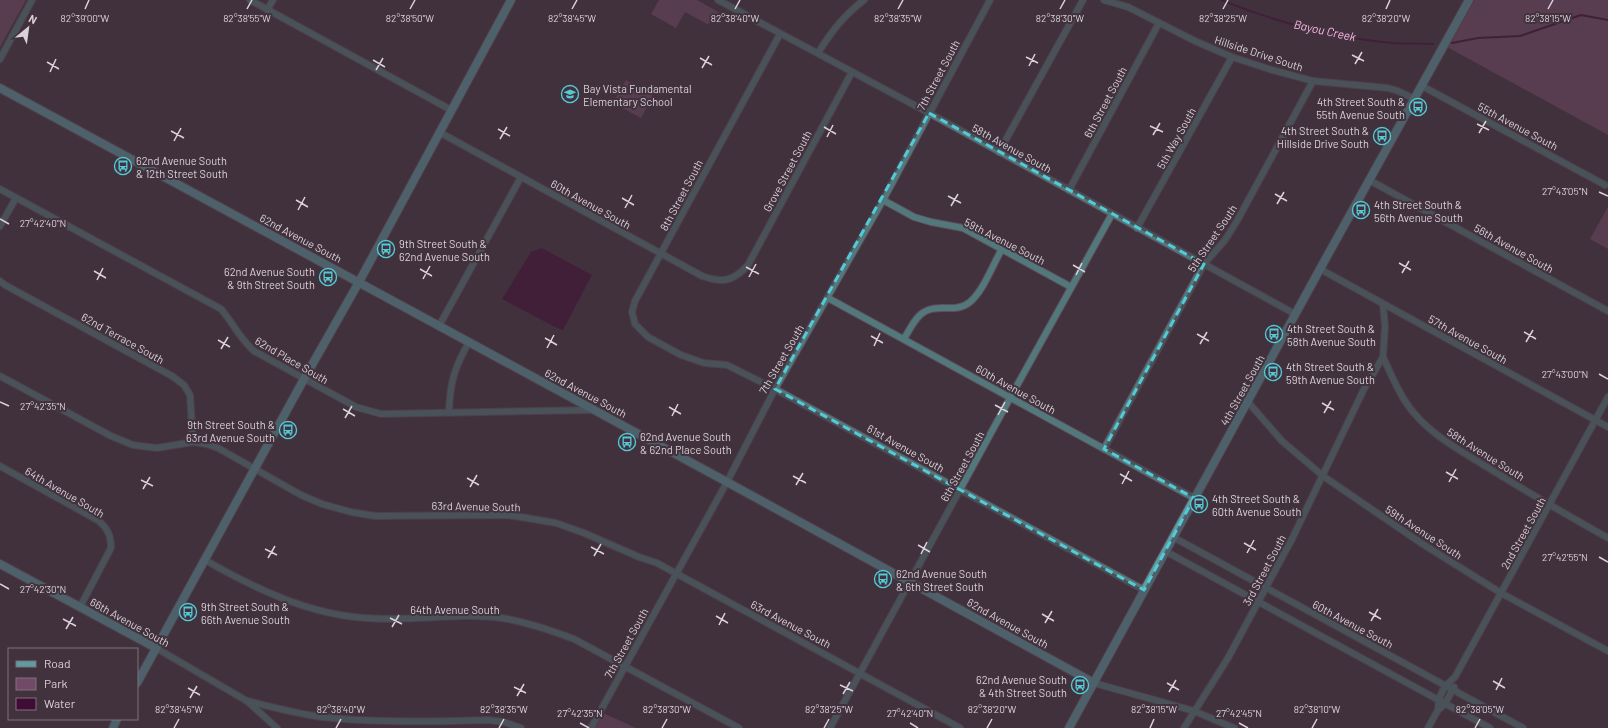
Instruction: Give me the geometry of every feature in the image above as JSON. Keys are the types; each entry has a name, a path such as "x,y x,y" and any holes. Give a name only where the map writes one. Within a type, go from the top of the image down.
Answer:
{"street":[{"path":"0,58 32,0"},
{"path":"250,0 451,110"},
{"path":"268,10 273,0"},
{"path":"138,681 254,469 359,282 511,0"},
{"name":"58th Avenue South","path":"718,0 929,113 1295,314"},
{"path":"818,54 831,32 848,12 864,0"},
{"name":"7th Street South","path":"591,728 727,482 775,388 883,200 990,0"},
{"path":"999,152 1083,0"},
{"name":"Hillside Drive South","path":"1104,0 1128,7 1195,41 1232,57 1313,81 1388,88 1415,99"},
{"name":"4th Street South","path":"1069,728 1295,314 1469,0"},
{"name":"6th Street South","path":"1069,190 1159,23"},
{"name":"8th Street South","path":"674,352 640,331 635,324 632,312 635,301 780,34"},
{"name":"5th Way South","path":"1137,228 1232,57"},
{"name":"Grove Street South","path":"736,277 748,266 852,72"},
{"name":"5th Street South","path":"1104,449 1204,264 1225,240 1237,221 1313,81"},
{"name":"55th Avenue South","path":"1422,86 1605,185"},
{"name":"62nd Avenue South","path":"0,88 910,581 1094,683 1194,711 1234,728"},
{"name":"60th Avenue South","path":"439,132 702,276 714,280 725,281 736,277"},
{"path":"439,326 521,177"},
{"name":"56th Avenue South","path":"1369,180 1608,311"},
{"name":"62nd Place South","path":"0,189 221,309 229,318 245,344 254,351 356,407 369,411 395,415 449,412 595,410"},
{"path":"0,226 16,198"},
{"name":"59th Avenue South","path":"883,200 914,217 962,228 1071,287"},
{"name":"6th Street South","path":"830,728 1112,214"},
{"path":"904,339 923,312 934,308 949,309 962,307 970,302 978,293 1002,249"},
{"name":"57th Avenue South","path":"1320,269 1608,427"},
{"name":"62nd Terrace South","path":"0,281 172,376 184,385 190,395 193,442"},
{"name":"60th Avenue South","path":"828,298 1194,498"},
{"name":"3rd Street South","path":"1184,728 1228,658 1266,588 1323,476 1364,389 1383,357 1385,326 1384,305"},
{"path":"449,412 449,392 453,374 469,342"},
{"name":"61st Avenue South","path":"674,352 704,363 727,365 775,388 1144,590"},
{"name":"58th Avenue South","path":"1383,357 1400,394 1413,412 1425,425 1446,442 1550,506 1608,538"},
{"name":"63rd Avenue South","path":"0,376 111,436 133,445 157,448 193,442 206,444 218,448 315,501 350,512 375,516 506,515 556,523 584,533 639,557 657,563 960,728"},
{"name":"2nd Street South","path":"1438,710 1438,700 1446,685 1455,677 1550,506 1608,397"},
{"name":"59th Avenue South","path":"1248,402 1282,441 1323,476 1421,543 1501,593 1608,651"},
{"name":"64th Avenue South","path":"0,466 99,521 106,528 111,538 111,548 80,607"},
{"name":"60th Avenue South","path":"1173,537 1524,728"},
{"path":"1165,551 1490,728"},
{"name":"64th Avenue South","path":"205,560 245,583 306,606 335,614 366,618 501,618 527,623 562,634 574,639 739,728"},
{"name":"66th Avenue South","path":"0,564 156,648 247,700"},
{"name":"2nd Street South","path":"1428,728 1438,710 1445,704 1454,689 1455,677"},
{"path":"247,700 321,717 368,721 488,720 504,722 521,728"},
{"path":"247,700 277,728"},
{"path":"421,721 421,728"}],"highlighted area":[{"path":"929,113 1204,264 1104,449 1194,498 1144,590 775,389"}],"green space":[{"path":"0,0 26,0 0,47"},
{"path":"659,0 697,0 722,14 718,21 707,24 685,12 676,28 651,14"},
{"path":"1474,0 1608,0 1608,135 1447,47"},
{"path":"626,80 653,96 641,118 613,103"},
{"path":"1608,207 1608,249 1590,239"},
{"path":"603,713 636,728 595,728"}],"water":[{"path":"542,248 592,275 563,330 502,299 531,252"}],"waterway":[{"name":"Bayou Creek","path":"1221,0 1284,22 1328,33 1371,41 1433,44"},
{"name":"Bayou Creek","path":"1452,43 1478,38 1520,36 1581,15 1608,20"}],"place":[{"name":"Bay Vista Fundamental Elementary School","path":"570,94"},
{"name":"4th Street South & 55th Avenue South","path":"1418,107"},
{"name":"4th Street South & Hillside Drive South","path":"1382,136"},
{"name":"62nd Avenue South & 12th Street South","path":"123,166"},
{"name":"4th Street South & 56th Avenue South","path":"1361,210"},
{"name":"9th Street South & 62nd Avenue South","path":"386,249"},
{"name":"62nd Avenue South & 9th Street South","path":"328,277"},
{"name":"4th Street South & 58th Avenue South","path":"1274,334"},
{"name":"4th Street South & 59th Avenue South","path":"1273,372"},
{"name":"9th Street South & 63rd Avenue South","path":"288,430"},
{"name":"62nd Avenue South & 62nd Place South","path":"627,442"},
{"name":"4th Street South & 60th Avenue South","path":"1199,504"},
{"name":"62nd Avenue South & 6th Street South","path":"883,579"},
{"name":"9th Street South & 66th Avenue South","path":"188,612"},
{"name":"62nd Avenue South & 4th Street South","path":"1080,685"}]}
